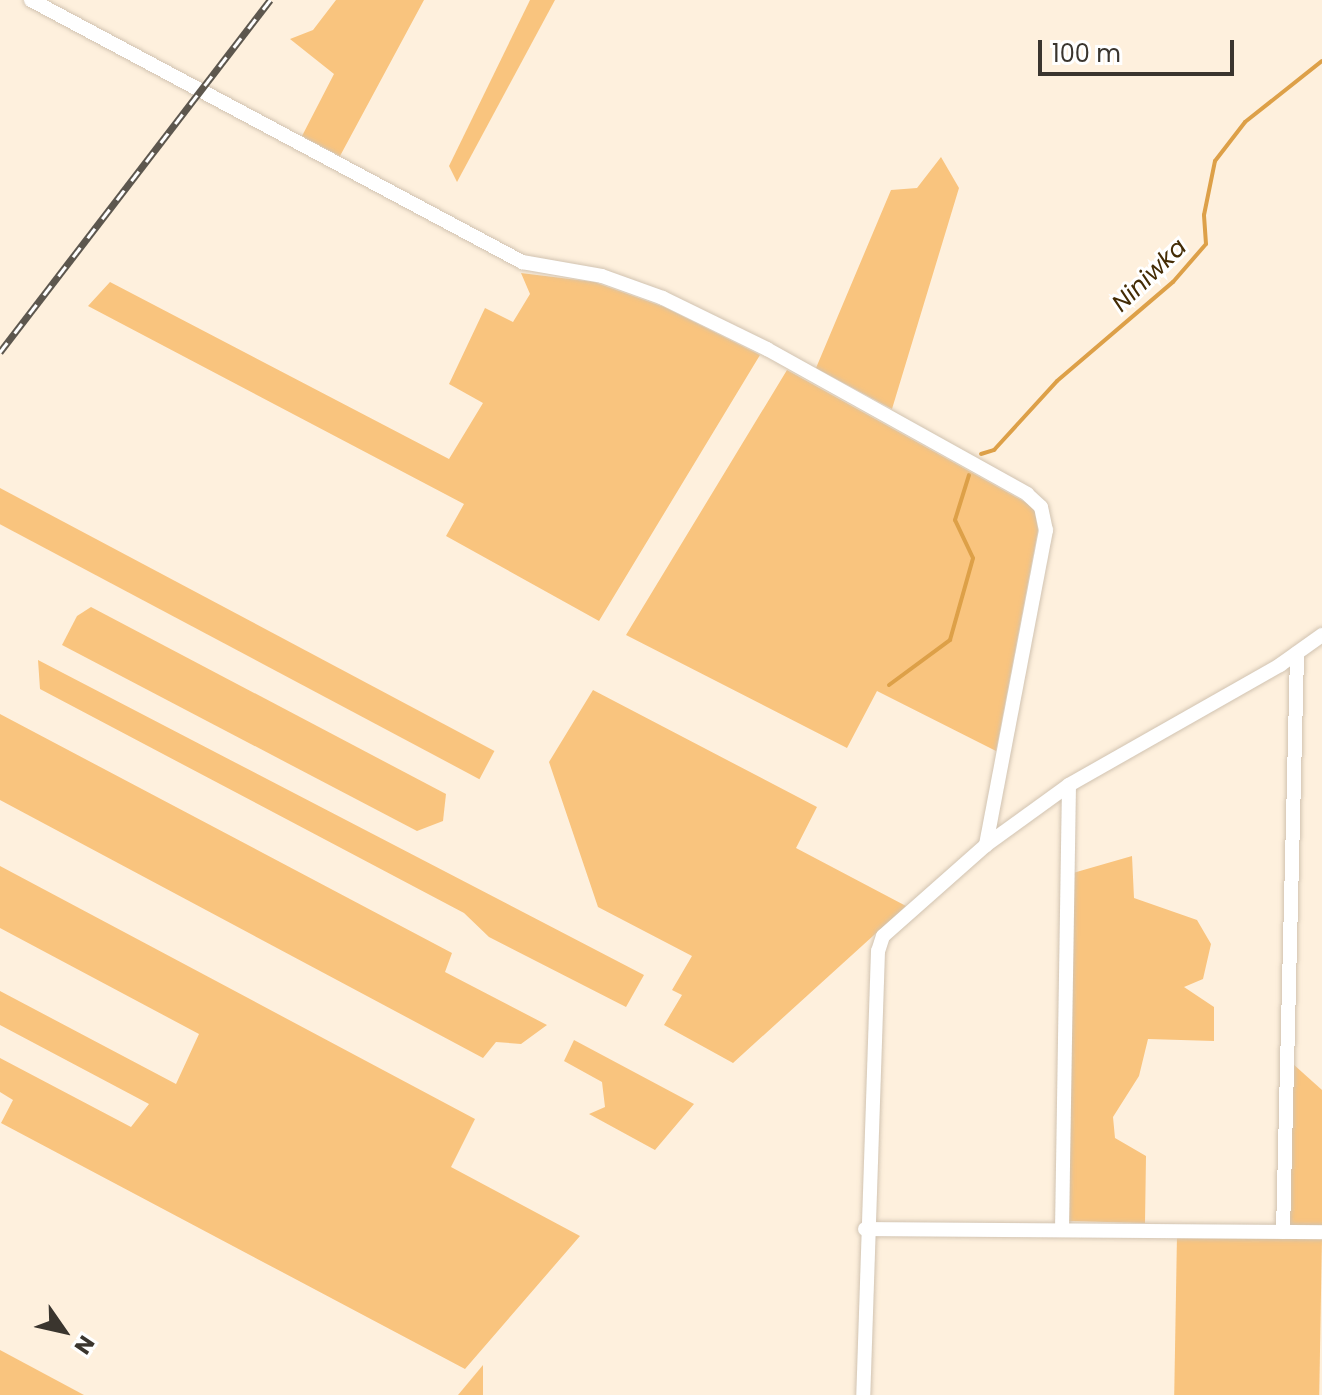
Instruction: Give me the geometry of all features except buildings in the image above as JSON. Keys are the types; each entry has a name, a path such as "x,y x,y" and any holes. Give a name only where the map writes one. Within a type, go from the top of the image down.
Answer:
{"street":[{"path":"31,0 522,262 602,276 663,298 1027,494 1041,507 1046,530 986,845"},
{"path":"863,1395 865,1229 878,951 883,936 986,845 1069,785 1297,653 1322,635"},
{"path":"1283,1232 1297,653"},
{"path":"1062,1230 1069,785"},
{"path":"865,1229 1322,1232"}],"shaded area":[{"path":"336,0 424,0 340,156 302,136 334,74 290,39 313,30"},
{"path":"530,0 555,0 457,182 449,166"},
{"path":"941,157 959,188 892,409 816,368 891,190 917,188"},
{"path":"521,273 594,282 664,307 760,355 599,621 446,536 464,504 88,306 110,282 449,459 483,403 449,384 485,308 513,322 530,294"},
{"path":"787,370 1034,507 1038,530 996,751 877,691 847,748 626,635"},
{"path":"0,488 494,751 479,779 0,524"},
{"path":"91,607 446,794 443,821 417,831 62,645 77,616"},
{"path":"38,660 644,975 626,1007 489,937 464,913 40,689"},
{"path":"593,690 817,807 796,848 906,906 733,1063 664,1025 682,995 672,990 692,956 598,907 549,762"},
{"path":"0,714 452,953 445,972 547,1025 521,1044 496,1042 483,1058 0,800"},
{"path":"1132,856 1134,898 1197,920 1211,944 1203,979 1184,987 1214,1007 1214,1041 1148,1039 1139,1076 1113,1117 1115,1138 1146,1156 1145,1223 1069,1221 1073,873"},
{"path":"0,866 475,1119 451,1167 580,1236 465,1369 1,1123 13,1100 0,1092 0,1058 131,1127 149,1104 0,1025 0,991 176,1084 199,1034 0,928"},
{"path":"574,1040 694,1104 655,1150 589,1114 605,1107 602,1082 564,1061"},
{"path":"1293,1064 1322,1090 1322,1226 1289,1226"},
{"path":"1177,1235 1322,1238 1319,1395 1174,1395"},
{"path":"0,1350 84,1395 0,1395"},
{"path":"483,1365 483,1395 458,1395"}],"waterway":[{"name":"Niniwka","path":"981,454 994,450 1057,381 1173,282 1206,244 1204,215 1215,161 1245,122 1322,61"},
{"name":"Niniwka","path":"889,685 950,640 973,558 955,520 969,475"}],"railway":[{"path":"0,352 270,0"}]}
